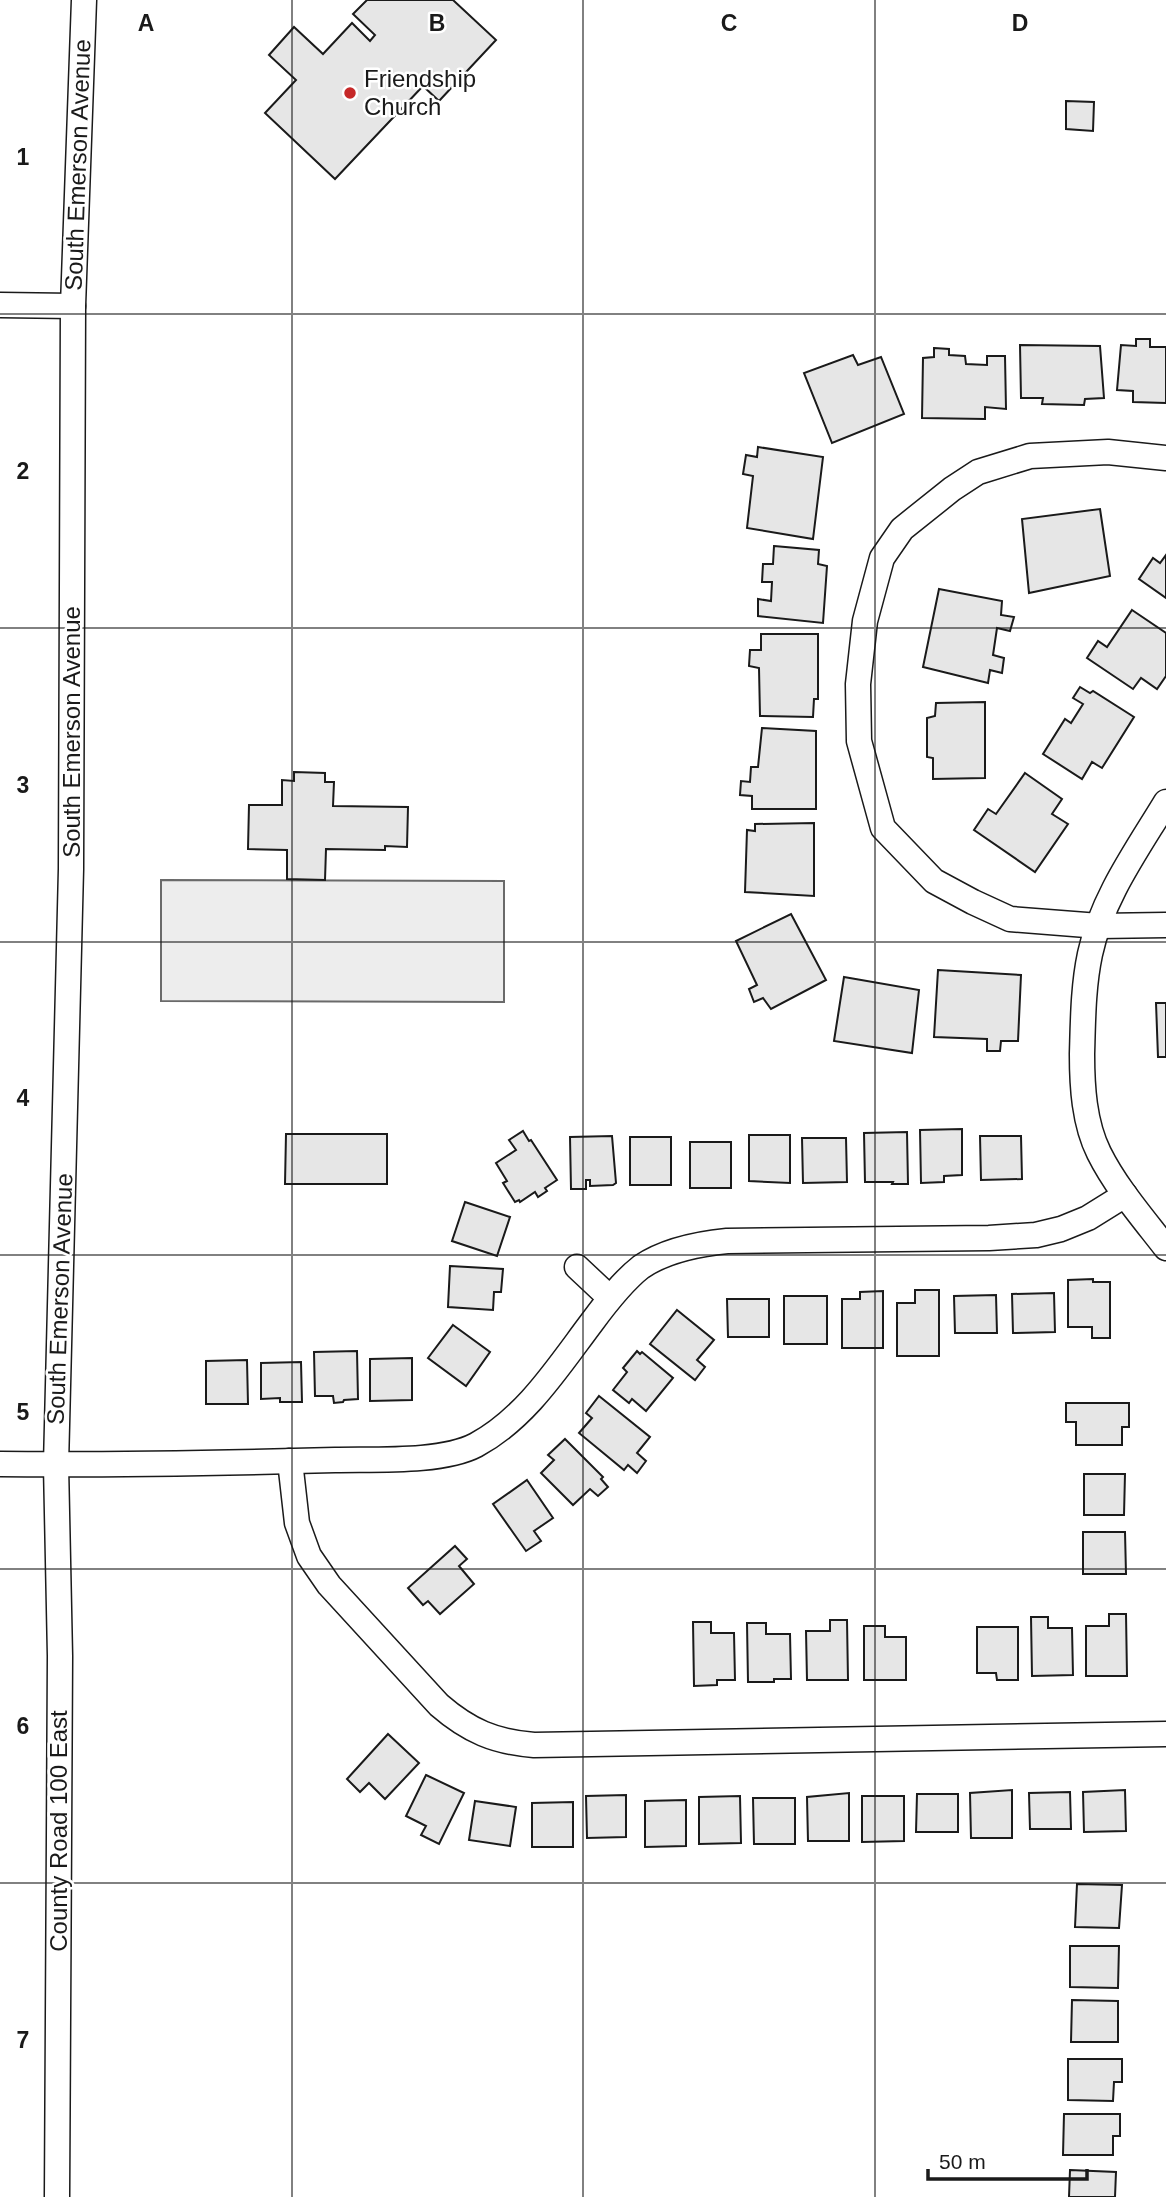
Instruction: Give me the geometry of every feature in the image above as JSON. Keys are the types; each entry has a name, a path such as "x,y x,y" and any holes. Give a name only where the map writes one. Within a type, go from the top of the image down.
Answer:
{"street":[{"name":"South Emerson Avenue","path":"56,1465 70,882 73,306 84,0"},
{"path":"0,305 73,306"},
{"path":"1166,458 1108,452 1030,456 978,472 952,489 902,529 881,558 865,621 858,684 859,741 883,828 934,881 1010,919 1099,926 1166,925"},
{"path":"1166,803 1113,891 1090,953 1083,1002 1082,1076 1086,1115 1098,1151 1125,1195 1166,1248"},
{"path":"0,1464 290,1461 445,1455 473,1446 496,1433 522,1411 610,1298 641,1268 668,1253 696,1244 727,1241 1036,1235 1061,1229 1088,1217 1125,1195"},
{"path":"577,1267 610,1298"},
{"path":"290,1461 297,1522 309,1556 329,1585 439,1705 458,1721 506,1743 547,1745 1166,1734"},
{"name":"County Road 100 East","path":"56,1465 60,1656 57,2197"}],"shaded area":[{"path":"161,880 504,881 504,1002 161,1001"}],"building":[{"name":"Friendship Church","path":"367,0 453,0 496,40 439,101 423,86 335,179 265,113 296,80 269,55 294,27 323,54 352,23 370,41 375,35 353,14"},
{"path":"1066,101 1094,102 1093,131 1066,129"},
{"path":"1136,339 1150,339 1150,347 1166,347 1166,403 1133,402 1133,391 1117,390 1121,345 1136,346"},
{"path":"1020,345 1100,346 1104,398 1085,399 1084,405 1042,404 1043,398 1021,398"},
{"path":"934,348 949,349 949,355 965,356 966,364 987,365 987,356 1005,356 1006,409 985,407 985,419 922,418 923,358 934,357"},
{"path":"853,355 858,365 881,357 904,414 832,443 804,373"},
{"path":"758,447 823,457 813,539 747,528 753,476 743,474 746,455 757,457"},
{"path":"1100,509 1110,576 1029,593 1022,519"},
{"path":"774,546 819,550 818,564 827,566 823,623 758,616 758,599 771,601 772,582 762,582 763,564 773,564"},
{"path":"1166,555 1166,598 1139,579 1153,558 1160,563"},
{"path":"939,589 1002,601 1001,615 1014,617 1010,631 997,628 993,655 1004,658 1002,673 990,670 988,683 923,667"},
{"path":"1132,610 1166,633 1166,676 1157,689 1141,678 1133,689 1087,658 1098,641 1107,647"},
{"path":"761,634 818,634 818,699 814,699 813,717 760,716 759,668 749,666 750,650 761,650"},
{"path":"1080,687 1090,693 1093,691 1134,717 1102,768 1092,762 1082,779 1043,754 1065,719 1071,723 1083,704 1073,698"},
{"path":"985,702 985,778 933,779 933,758 927,757 927,718 935,716 936,703"},
{"path":"762,728 816,731 816,809 752,809 752,796 740,795 741,781 750,782 751,767 758,767"},
{"path":"294,772 325,773 325,782 334,782 333,806 408,807 407,847 385,846 385,850 326,849 325,880 287,879 287,850 248,849 249,805 282,805 282,780 294,781"},
{"path":"1025,773 1062,799 1052,814 1068,824 1035,872 974,830 988,809 996,814"},
{"path":"814,823 814,896 745,892 747,830 755,831 755,824"},
{"path":"791,914 826,980 771,1009 763,998 754,1002 749,989 757,985 736,941"},
{"path":"938,970 1021,975 1018,1041 1001,1041 1000,1051 987,1051 987,1039 934,1037"},
{"path":"844,977 919,990 912,1053 834,1041"},
{"path":"1156,1003 1166,1003 1166,1057 1158,1057"},
{"path":"962,1129 962,1175 944,1176 944,1182 921,1183 920,1130"},
{"path":"523,1131 557,1180 538,1197 535,1192 520,1202 515,1202 503,1183 507,1181 496,1163 516,1150 509,1140"},
{"path":"907,1132 908,1184 865,1182 864,1133"},
{"path":"286,1134 387,1134 387,1184 285,1184"},
{"path":"749,1135 790,1135 790,1183 749,1181"},
{"path":"612,1136 616,1183 590,1186 590,1180 586,1180 586,1189 571,1189 570,1137"},
{"path":"980,1136 1021,1136 1022,1179 981,1180"},
{"path":"630,1137 671,1137 671,1185 630,1185"},
{"path":"802,1138 846,1138 847,1182 803,1183"},
{"path":"690,1142 731,1142 731,1188 690,1188"},
{"path":"465,1202 510,1217 497,1256 452,1241"},
{"path":"450,1266 503,1269 501,1292 494,1292 493,1310 448,1307"},
{"path":"1093,1279 1093,1282 1110,1282 1110,1338 1092,1338 1092,1327 1068,1327 1068,1280"},
{"path":"915,1290 939,1290 939,1356 897,1356 897,1303 915,1303"},
{"path":"883,1291 883,1348 842,1348 842,1299 860,1299 860,1292"},
{"path":"1054,1293 1055,1332 1013,1333 1012,1294"},
{"path":"996,1295 997,1333 955,1333 954,1296"},
{"path":"784,1296 827,1296 827,1344 784,1344"},
{"path":"727,1299 769,1299 769,1337 728,1337"},
{"path":"677,1310 714,1340 697,1360 705,1367 695,1380 650,1344"},
{"path":"453,1325 490,1352 466,1386 428,1358"},
{"path":"357,1351 358,1399 334,1403 333,1396 315,1396 314,1352"},
{"path":"637,1351 640,1354 642,1352 673,1378 646,1411 632,1399 629,1403 613,1390 627,1372 623,1368"},
{"path":"412,1358 412,1400 370,1401 370,1359"},
{"path":"247,1360 248,1404 206,1404 206,1361"},
{"path":"301,1362 302,1402 280,1402 280,1398 261,1399 261,1363"},
{"path":"599,1396 650,1437 637,1453 646,1461 637,1473 628,1465 624,1470 579,1433 592,1418 586,1413"},
{"path":"1066,1403 1129,1403 1129,1427 1122,1427 1122,1445 1076,1445 1076,1422 1066,1422"},
{"path":"565,1439 603,1477 601,1479 608,1487 598,1496 590,1489 573,1505 541,1473 554,1460 548,1455"},
{"path":"1084,1474 1125,1474 1124,1515 1084,1515"},
{"path":"527,1480 553,1518 534,1531 541,1541 526,1551 493,1504"},
{"path":"1083,1532 1125,1532 1126,1574 1083,1574"},
{"path":"455,1546 467,1559 459,1566 474,1584 440,1614 428,1601 423,1605 408,1588"},
{"path":"1109,1614 1126,1614 1127,1676 1086,1676 1086,1626 1109,1626"},
{"path":"1031,1617 1048,1617 1048,1628 1072,1628 1073,1675 1032,1676"},
{"path":"830,1620 847,1620 848,1680 807,1680 806,1631 830,1631"},
{"path":"693,1622 711,1622 711,1633 734,1633 735,1680 717,1680 717,1685 694,1686"},
{"path":"747,1623 766,1623 766,1634 790,1634 791,1679 748,1682"},
{"path":"864,1626 885,1626 885,1637 906,1637 906,1680 864,1680"},
{"path":"977,1627 1018,1627 1018,1680 997,1680 996,1673 977,1673"},
{"path":"388,1734 419,1763 385,1799 369,1783 360,1792 347,1779"},
{"path":"426,1775 464,1793 439,1844 421,1835 426,1826 406,1816"},
{"path":"1012,1790 1012,1838 971,1838 970,1793"},
{"path":"1125,1790 1126,1831 1084,1832 1083,1792"},
{"path":"1070,1792 1071,1829 1030,1829 1029,1793"},
{"path":"849,1793 849,1841 808,1841 807,1797"},
{"path":"917,1794 958,1794 958,1832 916,1832"},
{"path":"626,1795 626,1837 587,1838 586,1796"},
{"path":"740,1796 741,1843 699,1844 699,1797"},
{"path":"862,1796 904,1796 904,1841 862,1842"},
{"path":"753,1798 795,1798 795,1844 754,1844"},
{"path":"686,1800 686,1846 645,1847 645,1801"},
{"path":"475,1801 516,1807 510,1846 469,1840"},
{"path":"573,1802 573,1847 532,1847 532,1803"},
{"path":"1077,1884 1122,1885 1119,1928 1075,1927"},
{"path":"1070,1946 1119,1946 1118,1988 1070,1987"},
{"path":"1072,2000 1118,2001 1118,2042 1071,2042"},
{"path":"1068,2059 1122,2059 1122,2082 1114,2082 1113,2101 1068,2100"},
{"path":"1064,2114 1120,2114 1120,2136 1113,2136 1113,2155 1063,2155"},
{"path":"1070,2170 1116,2172 1115,2197 1069,2197"}],"place":[{"name":"Friendship Church","path":"350,93"}]}
